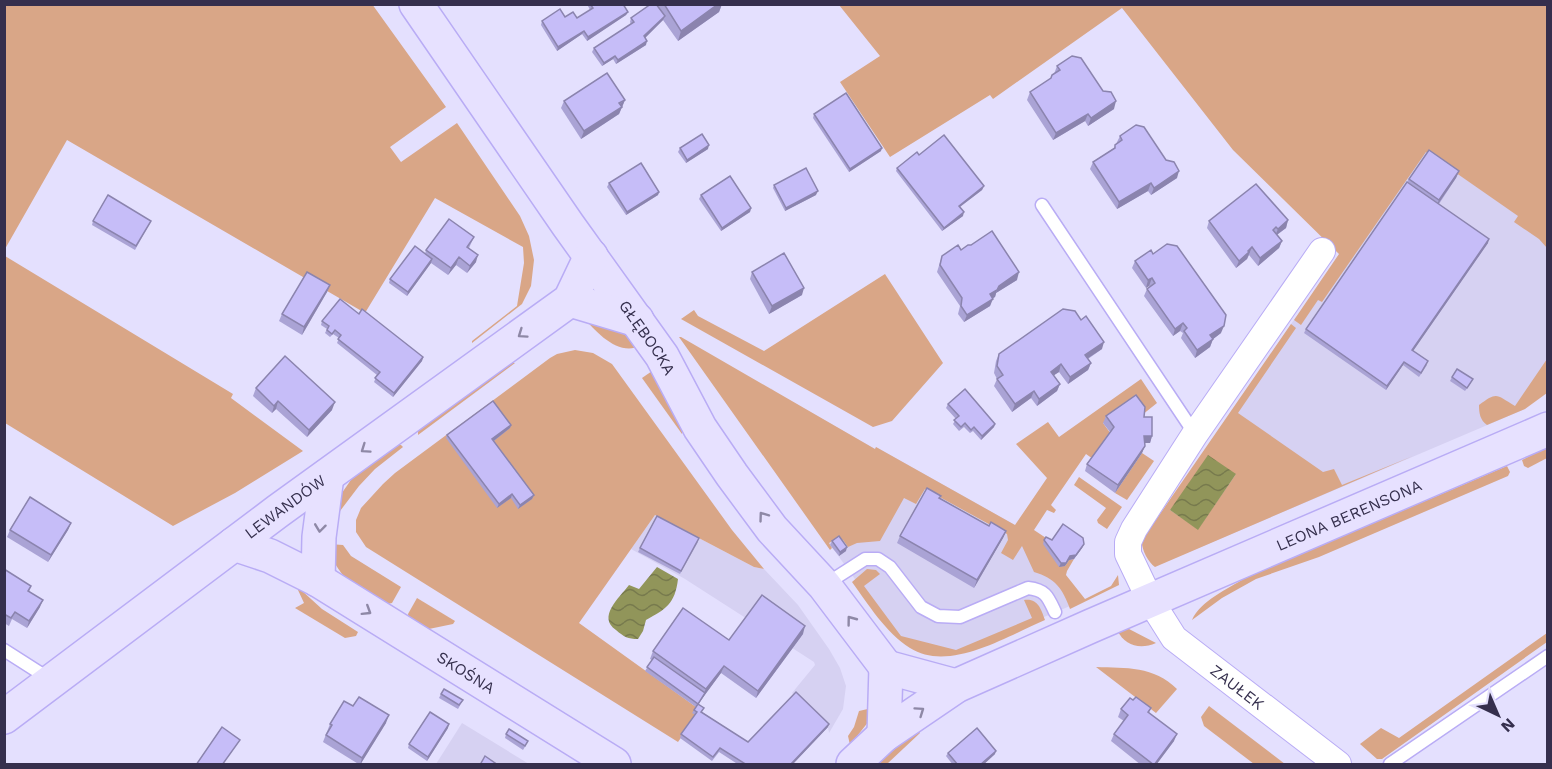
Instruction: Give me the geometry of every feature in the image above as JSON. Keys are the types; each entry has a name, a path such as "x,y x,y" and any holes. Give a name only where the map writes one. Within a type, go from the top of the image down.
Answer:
{"street":[{"name":"GŁĘBOCKA","path":"416,4 662,356 700,428 732,475 772,529 824,585 886,667"},
{"path":"1150,600 1128,554 1128,542 1134,529 1195,434 1322,251"},
{"name":"LEWANDÓW","path":"4,717 234,544 570,300 591,256"},
{"path":"570,300 637,320"},
{"name":"LEONA BERENSONA","path":"852,765 884,735 956,686 1548,429"},
{"path":"318,580 319,537 327,476"},
{"name":"SKOŚNA","path":"234,544 270,556 318,580 615,765"},
{"name":"ZAUŁEK","path":"1150,600 1174,638 1338,765"},
{"path":"884,735 886,667 956,686"}],"lane":[{"path":"1042,205 1195,434"},
{"path":"824,585 865,559 878,559 890,567 921,607 938,616 960,617 1028,588 1039,589 1047,596 1055,612"},
{"path":"4,650 52,681"},
{"path":"1390,765 1548,656"}],"shaded area":[{"path":"372,4 446,107 390,147 401,162 457,123 520,216 529,236 534,260 531,286 522,304 472,343 517,306 524,263 523,247 435,198 365,313 67,140 5,249 5,5"},
{"path":"839,5 1547,5 1547,248 1539,239 1514,222 1518,216 1426,152 1322,302 1318,300 1301,325 1294,320 1339,254 1233,150 1122,8 993,99 990,95 890,157 840,82 880,56"},
{"path":"1439,125 1547,246 1548,383 1525,409 1182,555 1144,546 1291,324"},
{"path":"5,256 233,394 231,398 303,451 235,493 173,526 5,423"},
{"path":"885,274 943,363 892,421 873,427 681,319 694,310 698,316 764,351"},
{"path":"584,318 609,319 640,346 624,348 616,345 602,336"},
{"path":"1291,324 1296,328 1238,413 1323,472 1334,469 1342,485 1413,456 1155,567 1146,555 1142,540","holes":["1236,474 1198,529 1170,510"]},
{"path":"679,337 875,449 876,447 1015,525 1047,478 1016,444 1048,422 1059,437 1141,379 1157,403 1142,415 1103,423 1111,434 1093,459 1086,454 1051,505 1056,510 1054,513 1047,510 1034,530 1046,538 1065,566 1069,560 1074,559 1066,575 1085,599 1111,586 1118,575 1119,585 1070,609 1057,585 1034,572 1022,546 1013,560 1001,553 1008,540 1007,534 925,489 916,504 904,498 880,541 857,543 848,547 843,540 837,538 829,543 832,548 830,550"},
{"path":"575,350 593,353 612,364 732,530 764,569 754,567 655,515 579,623 696,707 696,716 678,742 366,547 356,532 356,520 361,508 395,473 550,358"},
{"path":"1547,359 1547,393 1525,409 1487,425 1480,416 1479,405 1497,396 1515,406"},
{"path":"506,361 515,363 418,435 418,426"},
{"path":"655,369 684,425 682,434 642,378"},
{"path":"771,388 875,449 876,447 1015,525 1082,601 956,654 898,639 829,543"},
{"path":"393,445 403,447 375,469 337,515 337,500 353,477"},
{"path":"1547,447 1547,458 1528,468 1524,466 1522,460"},
{"path":"1142,453 1154,461 1127,500 1115,493"},
{"path":"1507,466 1510,472 1508,476 1319,557 1256,579 1222,598 1192,620 1208,601 1245,578"},
{"path":"1079,477 1122,507 1107,529 1097,520 1106,508 1074,485"},
{"path":"655,515 754,567 764,569 798,605 829,649 840,668 846,686 843,709 829,733 828,727 792,693 815,665 814,662 685,579 631,549"},
{"path":"329,544 343,545 351,556 401,587 392,603 383,605 348,580 336,565"},
{"path":"867,569 876,570 880,574 864,586 901,636 956,650 1032,618 1024,600 1036,603 1045,620 978,649 960,654 925,655 910,648 893,634 878,618 852,582"},
{"path":"300,589 322,609 358,632 356,636 345,638 295,608 304,603 298,590"},
{"path":"417,598 455,621 453,624 424,630 409,621 408,614"},
{"path":"1129,629 1156,643 1139,646 1129,643 1117,630"},
{"path":"1547,633 1547,642 1382,759 1377,759 1360,744 1381,728 1399,738"},
{"path":"1096,667 1129,668 1149,672 1168,681 1177,689 1156,713"},
{"path":"1209,706 1285,764 1254,764 1204,726 1201,717"},
{"path":"872,708 869,721 850,745 848,736 854,727 859,711"},
{"path":"462,723 529,764 436,764"},
{"path":"918,727 920,733 887,764 879,764 891,746"}],"water":[{"path":"1208,455 1236,474 1198,530 1170,510"},
{"path":"657,567 678,579 675,594 664,609 646,620 638,639 626,637 611,625 609,613 629,585 639,589"}],"building":[{"path":"590,4 623,4 628,12 588,37 584,31 558,47 542,21 560,9 565,17 573,12 577,18 593,8"},
{"path":"651,4 656,4 665,16 644,36 647,41 618,60 615,56 604,63 594,48 634,22 631,18"},
{"path":"664,4 718,4 681,31"},
{"path":"1072,56 1081,58 1103,91 1111,92 1116,101 1091,118 1088,114 1056,133 1030,92 1051,78 1060,70 1057,66"},
{"path":"607,73 625,100 619,103 622,107 584,131 564,101"},
{"path":"846,93 882,148 850,169 814,114"},
{"path":"1136,125 1144,127 1166,160 1174,162 1179,171 1154,188 1151,183 1119,202 1093,162 1115,148 1115,145 1122,140 1120,136"},
{"path":"702,134 709,145 687,160 680,148"},
{"path":"944,135 984,186 959,206 964,212 944,228 897,168 917,152 919,155"},
{"path":"1429,150 1459,171 1439,200 1409,179"},
{"path":"641,163 659,192 627,212 609,183"},
{"path":"806,168 818,191 786,208 774,185"},
{"path":"730,176 751,208 722,228 701,195"},
{"path":"1407,182 1489,239 1412,350 1428,361 1421,373 1404,362 1387,386 1306,329"},
{"path":"1256,184 1288,220 1278,229 1276,227 1273,230 1282,241 1260,258 1252,247 1239,261 1209,221"},
{"path":"108,195 151,221 136,246 93,221"},
{"path":"449,219 474,237 467,247 478,255 470,266 459,257 451,268 426,250"},
{"path":"992,231 1019,272 990,294 993,299 967,315 961,306 962,298 940,265 942,256 958,245 961,250 971,245"},
{"path":"1167,244 1177,246 1226,315 1224,326 1210,335 1213,339 1197,350 1184,331 1187,328 1183,323 1175,329 1147,289 1155,283 1152,278 1148,280 1135,261 1151,250 1153,254"},
{"path":"415,246 432,259 408,292 390,279"},
{"path":"784,253 804,288 772,306 752,272"},
{"path":"307,272 330,285 304,327 282,314"},
{"path":"340,299 359,314 362,309 423,357 394,393 375,378 380,372 338,339 341,335 335,330 332,334 327,330 329,326 322,321"},
{"path":"1063,309 1075,311 1081,320 1086,316 1104,342 1085,355 1091,363 1070,377 1061,364 1051,372 1060,384 1039,399 1034,391 1015,404 997,379 1003,375 997,366 999,354"},
{"path":"285,356 335,402 309,430 278,401 274,406 256,388"},
{"path":"1457,369 1473,379 1467,388 1452,377"},
{"path":"965,389 995,424 982,436 974,427 971,430 965,423 961,427 954,420 959,416 948,404"},
{"path":"1136,395 1145,407 1144,417 1152,417 1152,436 1144,436 1145,446 1118,485 1087,464 1114,427 1106,416"},
{"path":"493,401 511,425 492,439 534,495 520,505 512,494 499,504 447,435"},
{"path":"927,488 941,496 939,498 989,526 991,522 1006,531 977,580 900,536"},
{"path":"30,497 71,523 51,555 10,530"},
{"path":"657,516 699,538 681,571 640,548"},
{"path":"1063,524 1083,538 1084,544 1076,555 1070,556 1066,563 1061,563 1044,540 1046,537 1052,540"},
{"path":"839,536 847,547 840,552 832,541"},
{"path":"4,569 31,586 28,591 43,600 29,621 15,612 11,618 4,614"},
{"path":"762,595 805,626 758,691 724,666 706,689 653,651 683,608 729,640"},
{"path":"654,657 705,693 698,704 647,667"},
{"path":"444,689 463,700 459,705 441,694"},
{"path":"796,692 829,724 790,765 747,765 720,748 713,757 681,734 697,712 694,710 698,704 704,708 701,712 748,742"},
{"path":"359,697 389,715 362,758 326,735 344,701 353,706"},
{"path":"1136,697 1151,708 1148,712 1177,734 1154,765 1114,734 1128,715 1121,709 1130,698 1133,700"},
{"path":"430,712 449,724 428,757 409,744"},
{"path":"222,727 240,740 222,765 196,765"},
{"path":"977,728 996,751 980,765 958,765 948,753"},
{"path":"509,729 528,741 525,746 506,734"},
{"path":"485,756 498,765 480,765"}]}
